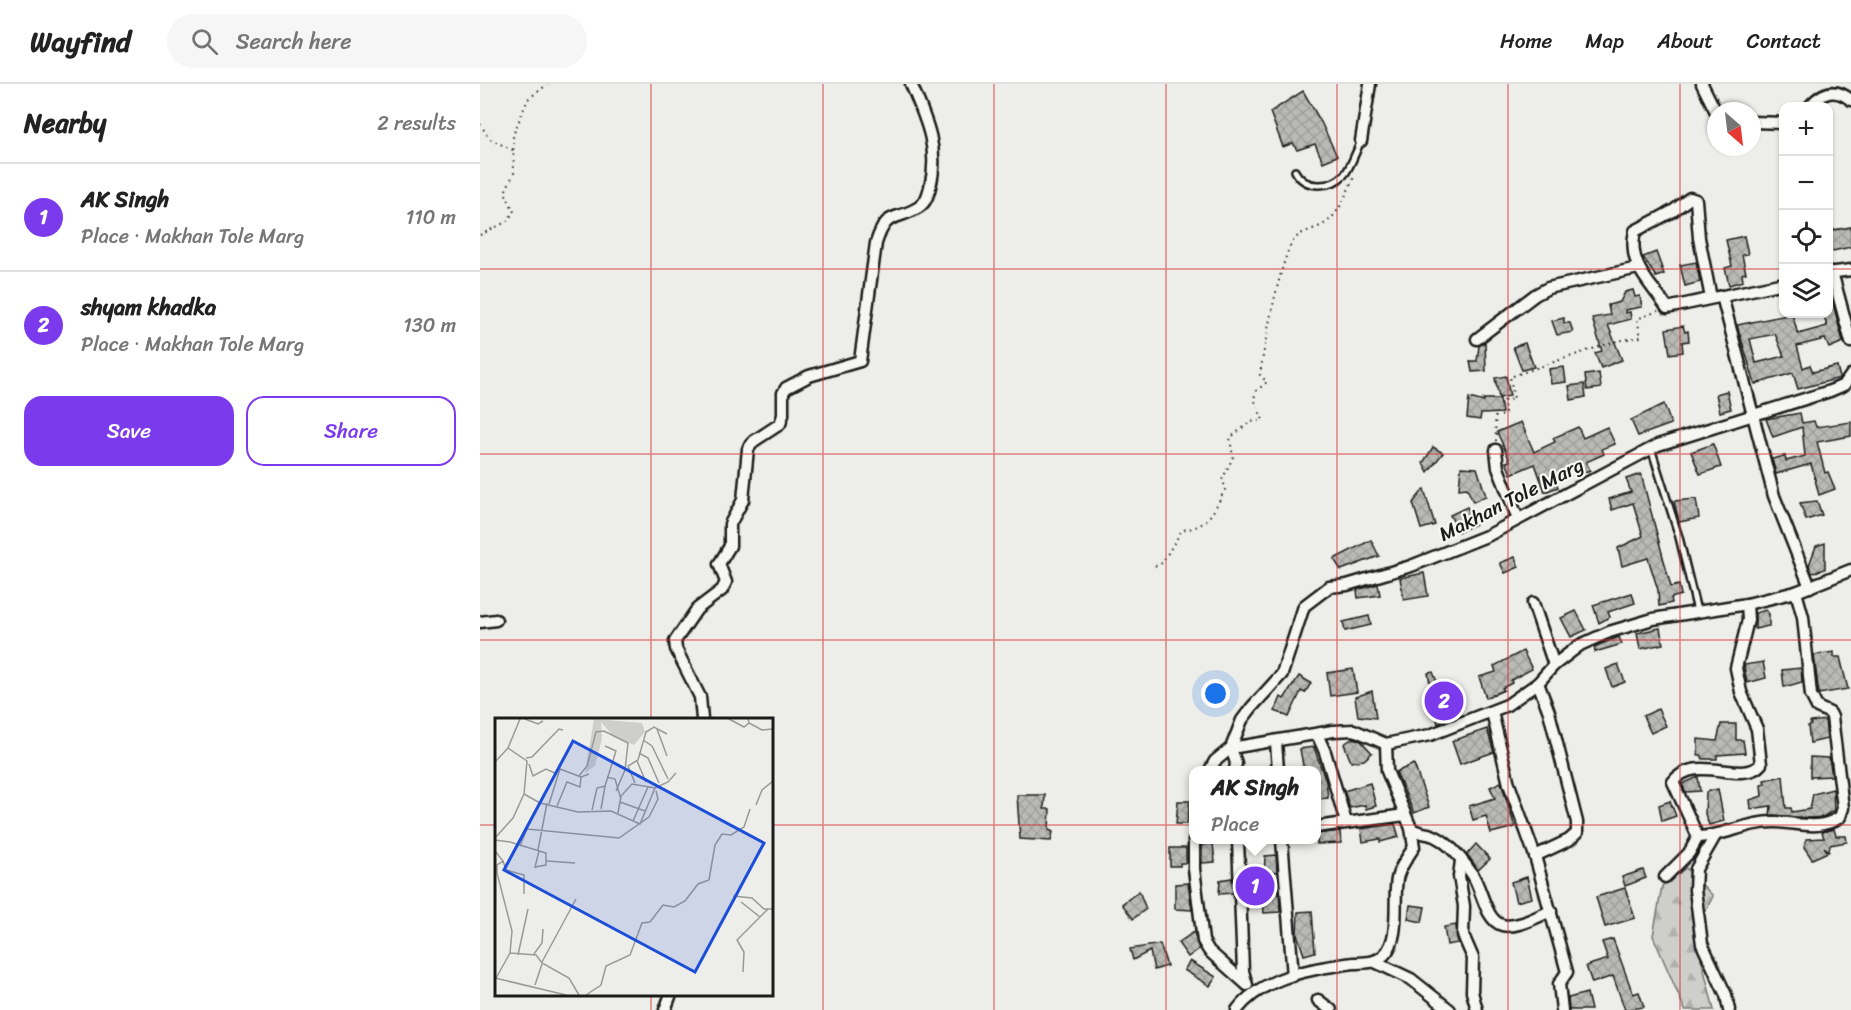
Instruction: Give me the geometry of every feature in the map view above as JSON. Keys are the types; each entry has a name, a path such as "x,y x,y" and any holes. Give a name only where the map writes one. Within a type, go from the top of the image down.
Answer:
{"street":[{"path":"702,718 700,698 676,649 675,641 696,609 722,590 726,582 719,564 720,558 730,546 730,524 743,500 748,449 754,441 780,424 783,415 783,393 791,383 827,369 860,361 876,243 880,229 889,219 917,208 926,200 934,172 933,146 929,126 911,84"},
{"path":"1361,141 1370,84"},
{"path":"1702,84 1711,102"},
{"path":"1814,102 1823,94 1832,92 1841,93 1851,100"},
{"path":"1761,122 1779,123"},
{"path":"1779,284 1717,297 1667,308 1638,268 1633,257 1635,231 1673,211 1690,198 1696,200 1699,238 1717,297 1755,414 1774,496 1810,587"},
{"path":"1477,339 1535,294 1548,288 1638,268"},
{"path":"1833,273 1851,270"},
{"path":"1833,283 1851,342"},
{"name":"Makhan Tole Marg","path":"1212,766 1215,761 1231,748 1242,720 1282,674 1304,606 1317,593 1337,585 1347,585 1411,566 1489,535 1651,448 1685,434 1830,391 1844,384 1851,375"},
{"path":"1496,450 1498,468 1518,519"},
{"path":"1236,766 1231,748 1317,734 1354,730 1386,744 1430,735 1508,705 1539,683 1554,665 1580,645 1609,632 1653,619 1748,604 1810,587 1851,570"},
{"path":"1698,837 1715,836 1745,825 1777,822 1820,826 1840,817 1843,808 1832,717 1830,713 1817,707 1810,695 1803,617 1796,591"},
{"path":"1533,603 1554,665"},
{"path":"1698,837 1675,791 1673,782 1677,777 1695,768 1747,770 1761,764 1757,729 1741,692 1736,668 1739,648 1747,627 1748,604"},
{"path":"480,622 496,620"},
{"path":"1535,856 1551,850 1577,833 1577,822 1549,712 1539,683"},
{"path":"1492,712 1509,784 1535,856 1567,972 1559,984 1562,1010"},
{"path":"1317,734 1325,752 1346,822"},
{"path":"1276,742 1278,766"},
{"path":"1375,962 1390,949 1396,917 1396,879 1414,847 1410,828 1387,771 1386,744"},
{"path":"1839,779 1851,778"},
{"path":"1321,826 1405,815"},
{"path":"1410,828 1417,833 1433,835 1440,839 1461,861 1476,879 1491,916 1499,925 1509,926 1551,911"},
{"path":"1715,836 1696,869 1695,890 1702,944 1726,995 1729,1010"},
{"path":"1665,877 1689,853 1698,837"},
{"path":"1194,844 1194,869 1203,941 1209,951 1245,983 1252,993"},
{"path":"1238,844 1245,983"},
{"path":"1282,844 1293,976"},
{"path":"1461,861 1459,876 1464,906 1463,935 1473,958 1472,992 1478,1010"},
{"path":"1237,1010 1252,993 1282,978 1354,963 1375,962 1411,979 1450,1010"},
{"path":"665,1010 670,995"},
{"path":"1318,1000 1331,1010"}],"lane":[{"path":"1295,171 1303,182 1312,186 1336,180 1344,175 1361,141"},
{"path":"1651,448 1679,537 1697,611"}],"path":[{"path":"480,235 506,222 514,212 505,192 514,173 513,135 528,99 548,84"},
{"path":"480,124 490,139 513,150"},
{"path":"1155,566 1162,563 1182,530 1199,528 1207,521 1226,488 1222,480 1233,457 1230,438 1250,422 1263,420 1254,399 1256,391 1267,382 1260,375 1262,355 1284,257 1294,240 1308,230 1323,225 1335,214 1360,166"},
{"path":"1496,450 1495,417 1505,415 1504,400 1514,399 1510,377 1616,341 1641,337 1637,319 1667,308"}],"green space":[{"path":"1686,868 1713,896 1695,934 1714,1010 1685,1010 1653,936 1662,886"}],"building":[{"path":"1303,91 1337,156 1323,162 1315,144 1297,150 1293,143 1283,147 1270,112"},
{"path":"1851,227 1851,247 1833,251 1833,230"},
{"path":"1744,236 1748,254 1742,255 1746,273 1742,274 1743,281 1729,285 1725,268 1732,266 1726,240"},
{"path":"1656,252 1664,274 1656,277 1643,257"},
{"path":"1696,262 1700,282 1685,286 1680,265"},
{"path":"1633,290 1635,297 1640,296 1642,307 1625,310 1625,313 1630,312 1631,319 1608,325 1622,360 1601,368 1595,353 1602,351 1592,318 1610,315 1608,305 1620,302 1625,292"},
{"path":"1833,303 1843,342 1829,348 1825,339 1797,346 1803,368 1810,365 1813,372 1837,366 1840,378 1798,389 1793,373 1755,384 1737,325 1779,317 1793,318 1798,334 1827,326 1824,318 1833,318","holes":["1775,334 1784,356 1756,363 1750,339"]},
{"path":"1564,318 1564,323 1570,323 1573,332 1557,335 1552,321"},
{"path":"1683,326 1685,332 1688,331 1689,341 1682,342 1683,352 1670,354 1666,329"},
{"path":"1485,342 1486,371 1472,372 1470,361 1477,361 1479,346"},
{"path":"1525,343 1534,367 1522,370 1513,347"},
{"path":"1564,367 1566,382 1551,384 1549,369"},
{"path":"1599,373 1601,388 1587,390 1585,375"},
{"path":"1506,376 1510,396 1499,398 1495,378"},
{"path":"1584,384 1586,397 1571,400 1569,386"},
{"path":"1727,391 1731,409 1720,412 1716,394"},
{"path":"1469,398 1484,402 1483,399 1500,399 1502,413 1481,414 1480,420 1467,418"},
{"path":"1664,404 1671,424 1638,436 1631,420"},
{"path":"1800,413 1802,423 1814,421 1816,427 1851,422 1851,436 1817,442 1825,473 1828,472 1835,489 1819,495 1811,464 1776,474 1772,459 1785,456 1786,461 1805,456 1802,427 1773,437 1766,419"},
{"path":"1521,422 1534,452 1555,442 1553,438 1578,427 1583,438 1607,427 1615,444 1602,449 1604,454 1586,462 1590,470 1577,475 1574,468 1554,477 1558,487 1545,492 1535,464 1511,474 1506,462 1510,461 1497,432"},
{"path":"1713,444 1721,467 1700,474 1691,452"},
{"path":"1433,447 1443,453 1428,472 1423,463"},
{"path":"1461,467 1477,468 1486,496 1473,502 1467,488 1459,489"},
{"path":"1641,474 1671,587 1679,585 1681,595 1671,598 1672,603 1659,606 1658,590 1648,558 1622,566 1618,548 1643,536 1633,503 1612,510 1609,499 1631,492 1626,479"},
{"path":"1424,489 1435,525 1421,529 1413,503"},
{"path":"1696,499 1699,518 1679,522 1674,501"},
{"path":"1817,501 1822,515 1806,520 1800,503"},
{"path":"1467,507 1475,524 1459,532 1450,515"},
{"path":"1371,540 1379,556 1341,570 1334,559"},
{"path":"1825,543 1825,569 1812,573 1809,565 1816,546"},
{"path":"1515,557 1519,567 1505,573 1500,563"},
{"path":"1424,573 1428,596 1404,600 1400,578"},
{"path":"1378,584 1380,595 1358,598 1357,590"},
{"path":"1632,593 1635,603 1608,612 1610,617 1599,623 1593,605"},
{"path":"1766,610 1769,614 1769,626 1755,629 1755,613"},
{"path":"1576,611 1586,630 1571,637 1561,618"},
{"path":"1369,616 1371,625 1345,631 1343,622"},
{"path":"1660,628 1663,644 1640,649 1637,633"},
{"path":"1619,637 1622,644 1595,652 1594,647"},
{"path":"1523,651 1532,669 1511,680 1512,683 1502,688 1504,690 1486,698 1479,677 1496,672 1494,666"},
{"path":"1834,652 1834,657 1840,657 1848,689 1819,694 1814,655"},
{"path":"1763,662 1766,678 1747,683 1744,665"},
{"path":"1618,664 1625,682 1612,687 1606,669"},
{"path":"1801,668 1802,682 1784,687 1782,670"},
{"path":"1353,669 1357,692 1330,696 1327,673"},
{"path":"1433,672 1442,695 1451,692 1455,707 1445,710 1445,721 1438,724 1428,673"},
{"path":"1299,676 1311,683 1305,693 1301,691 1289,717 1275,711 1281,697 1284,699"},
{"path":"1372,691 1376,718 1358,716 1355,697"},
{"path":"1658,709 1666,726 1651,733 1643,716"},
{"path":"1825,720 1827,739 1810,743 1808,726 1811,725 1810,722"},
{"path":"1721,724 1736,724 1736,740 1743,740 1745,753 1717,755 1717,759 1703,759 1701,755 1698,755 1698,739 1717,741"},
{"path":"1487,729 1494,752 1460,764 1452,741"},
{"path":"1353,738 1361,741 1372,753 1364,760 1351,762 1344,744"},
{"path":"1314,747 1321,766 1303,766 1300,749"},
{"path":"1810,757 1829,758 1832,776 1810,777"},
{"path":"1414,764 1429,807 1414,813 1396,772"},
{"path":"1321,767 1326,782 1328,798 1321,799"},
{"path":"1783,776 1786,808 1791,808 1792,812 1810,809 1813,794 1833,789 1834,810 1823,817 1809,818 1770,815 1771,806 1751,809 1750,800 1762,796 1761,785 1765,784 1764,780"},
{"path":"1698,777 1700,791 1686,792 1682,784"},
{"path":"1501,782 1515,827 1491,833 1486,816 1473,820 1469,806 1495,798 1490,787"},
{"path":"1370,783 1376,806 1366,809 1365,805 1350,808 1344,791"},
{"path":"1718,789 1724,821 1709,825 1705,814 1706,792"},
{"path":"1017,795 1045,795 1044,809 1050,809 1049,830 1053,832 1051,841 1020,839"},
{"path":"1178,801 1189,801 1187,824 1176,824"},
{"path":"1670,801 1676,816 1662,821 1659,805"},
{"path":"1395,824 1399,837 1380,842 1380,839 1363,842 1361,829"},
{"path":"1834,829 1836,836 1846,836 1847,842 1830,845 1829,851 1824,847 1828,852 1812,859 1804,847 1806,839 1824,838 1822,832"},
{"path":"1340,831 1341,843 1321,844 1321,833"},
{"path":"1202,844 1213,844 1215,862 1202,863"},
{"path":"1476,844 1490,859 1478,870 1467,854"},
{"path":"1170,848 1186,848 1186,863 1180,863 1180,866 1170,866"},
{"path":"1276,855 1277,872 1272,872 1274,890 1279,890 1280,912 1264,913 1263,896 1257,897 1257,891 1247,891 1247,881 1264,880 1265,856"},
{"path":"1643,870 1646,878 1625,886 1622,877"},
{"path":"1527,877 1532,898 1516,902 1511,882"},
{"path":"1232,878 1233,893 1219,894 1220,880"},
{"path":"1188,883 1192,910 1175,909 1175,884"},
{"path":"1625,888 1635,918 1605,927 1596,897"},
{"path":"1139,891 1146,909 1133,919 1122,904"},
{"path":"1410,905 1425,907 1422,922 1408,919"},
{"path":"1312,911 1315,952 1304,955 1297,934 1298,912"},
{"path":"1456,925 1458,943 1447,945 1444,927"},
{"path":"1194,932 1199,949 1188,957 1178,943"},
{"path":"1613,939 1633,994 1639,992 1644,1007 1625,1010 1613,976 1592,983 1586,966 1608,959 1602,942"},
{"path":"1160,944 1167,966 1154,970 1150,951 1133,960 1130,949"},
{"path":"1190,961 1216,977 1210,986 1184,970"},
{"path":"1587,993 1591,1010 1569,1010 1568,998"}],"place":[{"name":"shyam khadka","path":"1444,701"},
{"name":"AK Singh","path":"1255,886"}]}
